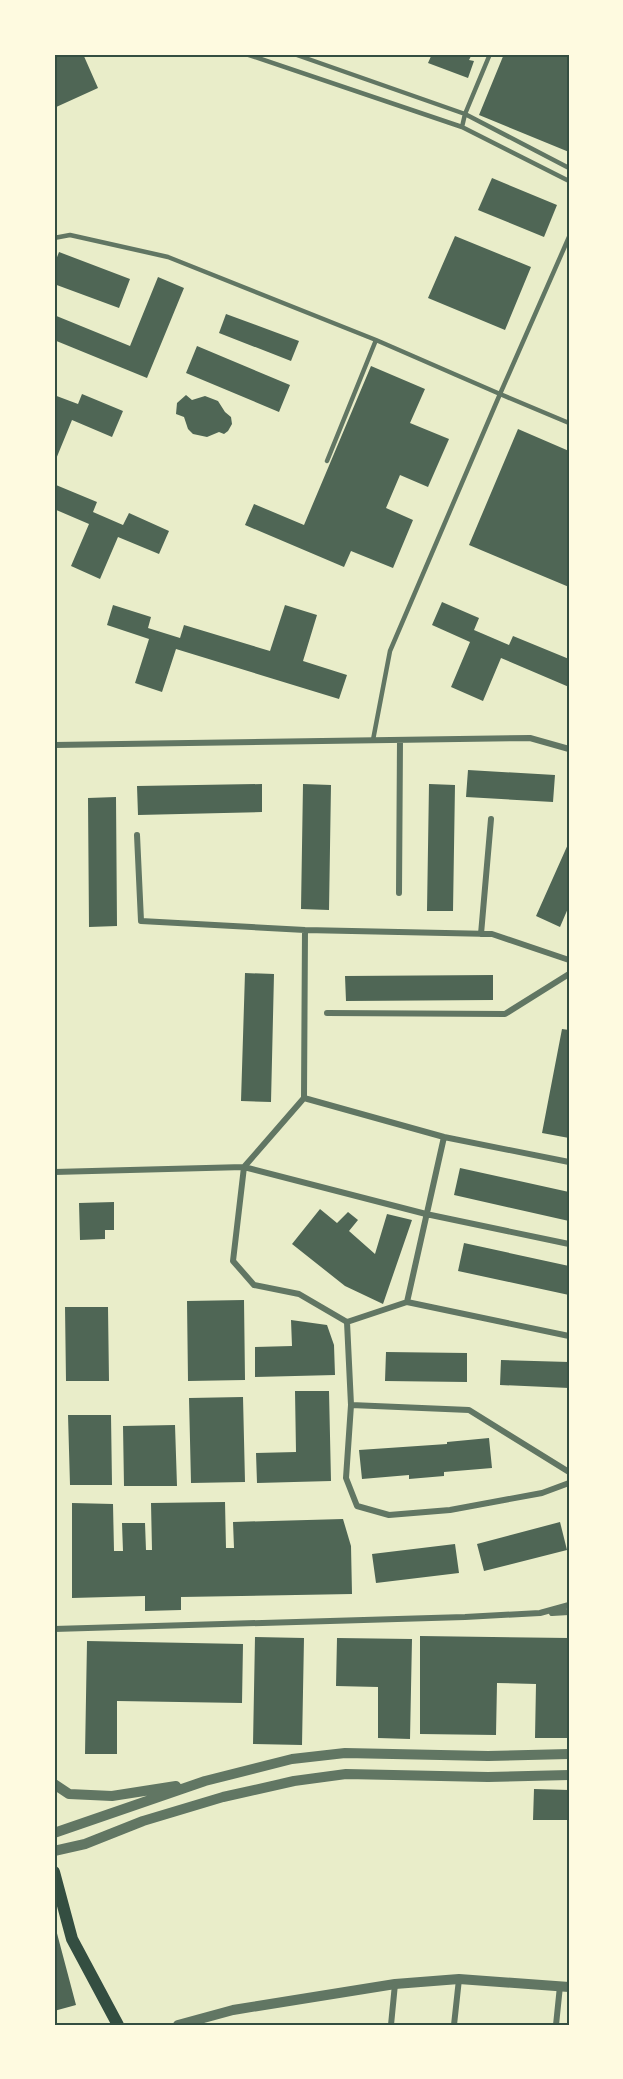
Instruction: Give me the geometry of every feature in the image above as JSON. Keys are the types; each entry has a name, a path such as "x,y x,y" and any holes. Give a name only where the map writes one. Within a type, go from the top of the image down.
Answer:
{"main road":[{"path":"54,1872 72,1939 118,2025"}],"street":[{"path":"54,745 530,738 569,749"},
{"path":"399,893 400,740"},
{"path":"482,934 491,819"},
{"path":"137,835 141,921 305,930 492,934 569,960"},
{"path":"305,930 304,1098 244,1167 233,1261 254,1285 299,1294 347,1322 407,1302 569,1336"},
{"path":"327,1013 505,1014 569,974"},
{"path":"304,1098 444,1137 569,1162"},
{"path":"407,1302 444,1137"},
{"path":"54,1172 244,1167 426,1214 569,1244"},
{"path":"347,1322 351,1405 346,1478 357,1506 389,1515 450,1510 542,1493 569,1483"},
{"path":"351,1405 469,1410 569,1472"},
{"path":"540,1613 569,1605"},
{"path":"54,1629 569,1612"},
{"path":"54,1833 205,1781 292,1759 345,1753 488,1756 569,1754"},
{"path":"292,1759 294,1781"},
{"path":"54,1851 84,1844 143,1821 223,1797 294,1781 346,1774 488,1777 569,1775"},
{"path":"54,1784 69,1794 112,1796 205,1781"},
{"path":"454,2025 459,1979"},
{"path":"178,2025 233,2010 395,1984 459,1979 565,1986 556,2025"},
{"path":"391,2025 395,1984"}],"lane":[{"path":"246,54 462,127 569,181"},
{"path":"294,54 465,114 569,168"},
{"path":"462,127 465,114 490,54"},
{"path":"54,238 70,235 168,257 376,340 569,423"},
{"path":"373,740 390,651 569,237"},
{"path":"327,461 376,340"}],"building":[{"path":"54,54 83,54 98,88 54,108"},
{"path":"432,54 472,54 469,60 474,61 468,78 428,63"},
{"path":"504,54 565,54 569,56 569,152 479,115"},
{"path":"492,178 557,205 544,237 478,210"},
{"path":"455,236 531,267 505,330 428,298"},
{"path":"59,252 130,279 119,308 54,284 54,265"},
{"path":"158,277 184,288 147,378 54,340 54,315 130,346"},
{"path":"226,314 299,341 291,361 219,333"},
{"path":"197,346 290,385 279,412 186,373"},
{"path":"371,366 425,389 410,423 449,439 428,487 400,475 386,508 413,520 393,568 351,551 344,567 245,525 254,504 304,525"},
{"path":"82,394 123,411 112,437 72,420 54,464 54,395 78,404"},
{"path":"186,395 192,400 205,396 218,401 231,417 232,424 228,431 207,437 193,434 188,429 184,417 176,414 177,403"},
{"path":"518,429 569,451 569,587 469,545"},
{"path":"56,485 97,502 93,512 123,525 129,513 169,531 159,554 118,537 100,579 71,566 89,524 54,509"},
{"path":"442,602 479,618 474,630 509,645 513,636 569,659 569,687 501,658 483,701 451,687 470,642 432,625"},
{"path":"113,605 151,617 148,628 180,638 184,625 270,651 285,605 317,615 303,661 347,675 339,699 176,649 162,692 135,683 149,639 107,625"},
{"path":"468,770 555,775 553,802 466,797"},
{"path":"262,784 262,812 138,815 137,786"},
{"path":"303,784 331,785 329,910 301,909"},
{"path":"429,784 455,785 453,911 427,911"},
{"path":"116,797 117,926 89,927 88,798"},
{"path":"569,842 569,906 560,927 536,916"},
{"path":"245,973 274,974 271,1102 241,1101"},
{"path":"493,975 493,1000 346,1001 345,976"},
{"path":"562,1029 569,1030 569,1138 542,1133"},
{"path":"460,1168 569,1192 569,1221 454,1195"},
{"path":"114,1202 114,1230 105,1230 105,1239 80,1240 79,1203"},
{"path":"320,1209 337,1223 348,1212 358,1220 349,1231 375,1254 387,1214 412,1220 383,1304 345,1286 292,1244"},
{"path":"464,1243 569,1266 569,1295 458,1271"},
{"path":"244,1300 245,1380 188,1381 187,1301"},
{"path":"65,1307 108,1307 109,1381 66,1381"},
{"path":"291,1320 327,1325 334,1345 335,1375 255,1377 255,1347 292,1346"},
{"path":"386,1352 467,1353 467,1382 385,1381"},
{"path":"501,1360 569,1362 569,1388 500,1385"},
{"path":"295,1391 329,1391 331,1481 257,1483 256,1453 296,1452"},
{"path":"243,1397 245,1482 191,1483 189,1398"},
{"path":"68,1415 111,1415 112,1485 70,1485"},
{"path":"175,1425 177,1486 124,1486 123,1426"},
{"path":"489,1438 492,1468 444,1472 444,1476 409,1479 409,1475 362,1479 359,1450 447,1444 447,1442"},
{"path":"225,1502 226,1548 234,1548 233,1522 343,1519 351,1546 352,1594 181,1597 181,1610 145,1611 145,1596 72,1598 72,1503 113,1504 114,1551 123,1551 122,1523 145,1523 146,1550 152,1550 151,1503"},
{"path":"560,1522 567,1550 484,1571 477,1544"},
{"path":"455,1544 459,1573 376,1583 372,1554"},
{"path":"420,1636 569,1638 567,1738 535,1738 536,1684 497,1683 496,1735 420,1734"},
{"path":"255,1637 304,1638 302,1745 253,1744"},
{"path":"337,1638 412,1639 410,1739 378,1738 378,1687 336,1686"},
{"path":"87,1641 243,1644 242,1703 117,1701 117,1754 85,1754"},
{"path":"534,1789 569,1790 569,1820 533,1820"},
{"path":"54,1922 76,2005 54,2011"}]}
